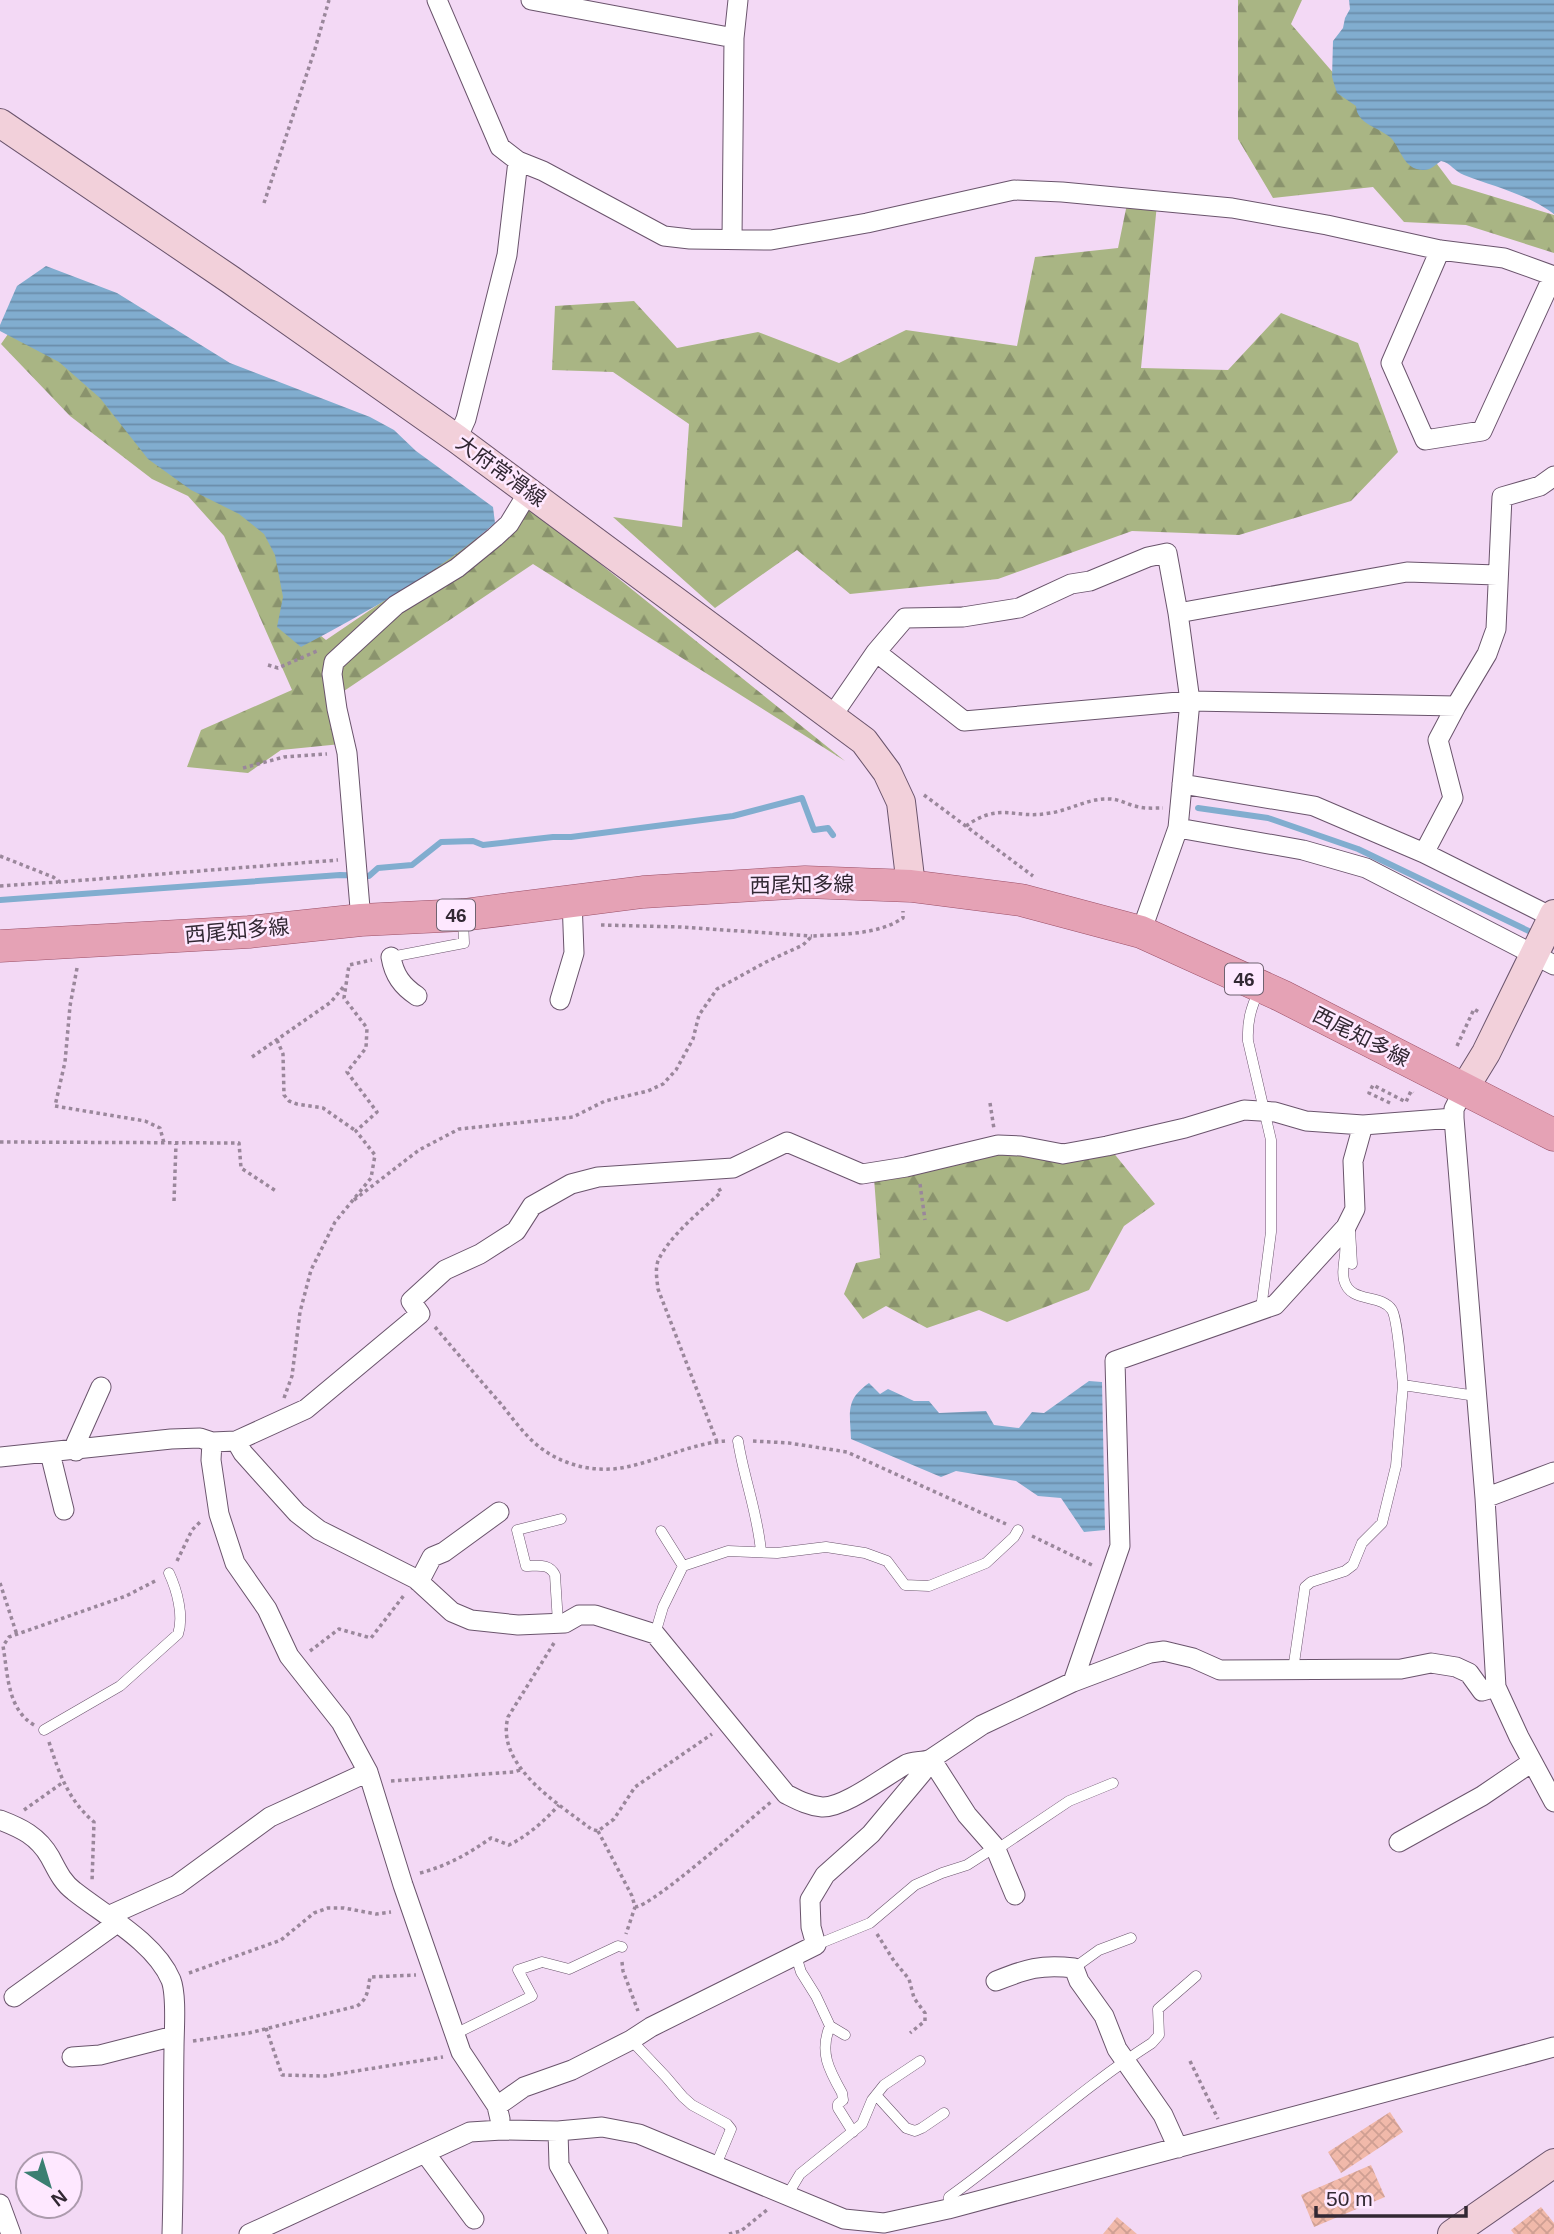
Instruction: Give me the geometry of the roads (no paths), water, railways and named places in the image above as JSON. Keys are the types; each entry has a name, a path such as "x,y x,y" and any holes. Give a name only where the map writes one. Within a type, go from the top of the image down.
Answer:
{"main road":[{"name":"大府常滑線","path":"0,123 231,280 457,439 864,741 887,772 901,802 908,886"},
{"name":"西尾知多線","path":"0,946 249,932 361,920 463,915 643,892 805,882 908,886 1021,900 1141,932 1260,986 1459,1104 1554,1135"},
{"path":"1459,1104 1548,934"},
{"path":"1452,2234 1554,2163"}],"street":[{"path":"437,0 500,146 518,161 543,171 664,236 771,240 867,223 1014,190 1062,192 1232,208 1327,225 1440,250 1504,258 1554,276 1482,430 1425,440 1391,363 1440,250"},
{"path":"531,0 734,38"},
{"path":"732,239 734,38 737,0"},
{"path":"457,439 466,419 507,255 518,161"},
{"path":"1424,853 1453,798 1438,740 1487,654 1496,629 1502,497 1540,486 1554,476"},
{"path":"361,920 347,754 333,686 334,662 396,605 457,568 495,537 509,524 529,491"},
{"path":"832,716 876,652 905,618 962,617 1020,608 1071,584 1167,553 1190,701 1180,807 1141,932"},
{"path":"1178,613 1407,572 1497,575"},
{"path":"876,652 964,721 1190,701 1456,706"},
{"path":"1180,807 1314,806 1424,853 1548,934"},
{"path":"1180,807 1303,850 1366,868 1548,934"},
{"path":"560,1000 586,899"},
{"path":"391,957 393,971 406,989 417,996"},
{"path":"0,1457 200,1437 212,1443 236,1441 306,1409 421,1314 411,1301 445,1270 480,1254 516,1231 532,1206 571,1184 598,1177 733,1168 787,1142 862,1174 998,1145 1021,1146 1063,1154 1185,1128 1244,1110 1306,1121 1363,1125 1459,1104 1496,1687 1554,1802"},
{"path":"1073,1682 1120,1546 1115,1361 1275,1305 1343,1230 1355,1209 1353,1161 1363,1125"},
{"path":"76,1451 76,1443 101,1387"},
{"path":"236,1441 243,1453 298,1513 319,1530 418,1580 452,1612 471,1620 517,1625 562,1623 579,1615 594,1615 655,1634 784,1791 809,1805 826,1807 844,1801 909,1762 927,1761 982,1725 1073,1682 1158,1651 1193,1658 1220,1670 1401,1669 1431,1663 1456,1667 1469,1673 1482,1691 1496,1687"},
{"path":"212,1443 211,1460 218,1510 235,1563 267,1609 293,1661 341,1722 370,1777 401,1878 458,2043 497,2106 502,2130"},
{"path":"50,1453 64,1510"},
{"path":"1485,1498 1554,1472"},
{"path":"418,1580 432,1557 444,1552 499,1512"},
{"path":"927,1761 995,1849 1015,1895"},
{"path":"497,2106 524,2087 572,2070 816,1945 811,1927 810,1900 825,1875 871,1834 922,1773 927,1761"},
{"path":"1399,1842 1482,1796 1532,1762"},
{"path":"14,1997 113,1919 177,1885 270,1817 370,1777"},
{"path":"5,1822 23,1828 37,1839 59,1877 73,1891 113,1919 147,1948 170,1979 174,2039 172,2234"},
{"path":"996,1981 1025,1969 1044,1965 1074,1968 1079,1981 1104,2016 1117,2049 1163,2115 1178,2148"},
{"path":"72,2057 100,2055 174,2039"},
{"path":"253,2233 470,2132 558,2132 603,2127 639,2134 844,2219 884,2223 948,2209 1554,2047"},
{"path":"558,2132 559,2165 598,2234"},
{"path":"425,2153 474,2219"},
{"path":"0,2204 11,2234"}],"lane":[{"path":"391,957 464,943 463,915"},
{"path":"1260,986 1248,1014 1247,1026 1248,1041 1271,1140 1271,1232 1261,1309"},
{"path":"1293,1670 1305,1587 1311,1582 1345,1571 1353,1565 1362,1543 1382,1523 1396,1466 1398,1419 1404,1385 1394,1314 1385,1304 1351,1292 1344,1280 1343,1230 1350,1230 1352,1264"},
{"path":"1404,1385 1476,1396"},
{"path":"738,1441 742,1469 759,1525 761,1552"},
{"path":"561,1519 517,1530 526,1566 547,1566 555,1575 562,1623"},
{"path":"655,1634 663,1607 683,1566 728,1550 777,1553 826,1547 865,1553 887,1561 905,1584 929,1586 986,1563 1018,1530"},
{"path":"661,1531 683,1566"},
{"path":"44,1730 120,1686 177,1634 181,1624 175,1586 169,1573"},
{"path":"816,1945 870,1923 915,1885 942,1872 967,1865 1069,1801 1113,1783"},
{"path":"1074,1968 1099,1950 1131,1938"},
{"path":"458,2043 532,1996 518,1970 542,1962 569,1969 618,1946 622,1947"},
{"path":"796,1956 801,1972 830,2026 845,2035"},
{"path":"948,2209 948,2197 989,2168 1091,2084 1152,2043 1159,2035 1158,2008 1196,1976"},
{"path":"830,2026 824,2040 824,2051 842,2093 843,2100 838,2104 838,2108 853,2132"},
{"path":"638,2035 682,2097 731,2129 716,2165"},
{"path":"786,2193 800,2174 862,2124 884,2085 920,2061"},
{"path":"876,2095 906,2128 915,2131 944,2113"}],"water":[{"path":"1349,0 1554,0 1554,214 1522,196 1461,174 1441,161 1428,170 1416,169 1407,163 1392,139 1365,122 1356,106 1337,93 1332,77 1333,41 1343,28 1350,9"},
{"path":"46,266 117,293 230,363 370,417 394,430 416,451 493,507 495,523 426,575 301,647 277,627 283,597 275,555 264,534 239,514 191,490 148,459 100,398 59,362 0,331 0,325 17,286"},
{"path":"1089,1381 1102,1382 1105,1530 1084,1532 1061,1498 1038,1496 1016,1481 956,1471 941,1477 851,1439 852,1401 869,1383 880,1394 888,1389 914,1401 929,1401 939,1413 986,1411 994,1425 1019,1428 1032,1412 1044,1413"}],"waterway":[{"path":"0,900 340,875 369,876 378,868 412,865 441,842 473,841 483,845 571,837 733,816 802,798 814,830 828,828 833,835"},
{"path":"1198,808 1268,818 1358,849 1535,934"}]}
